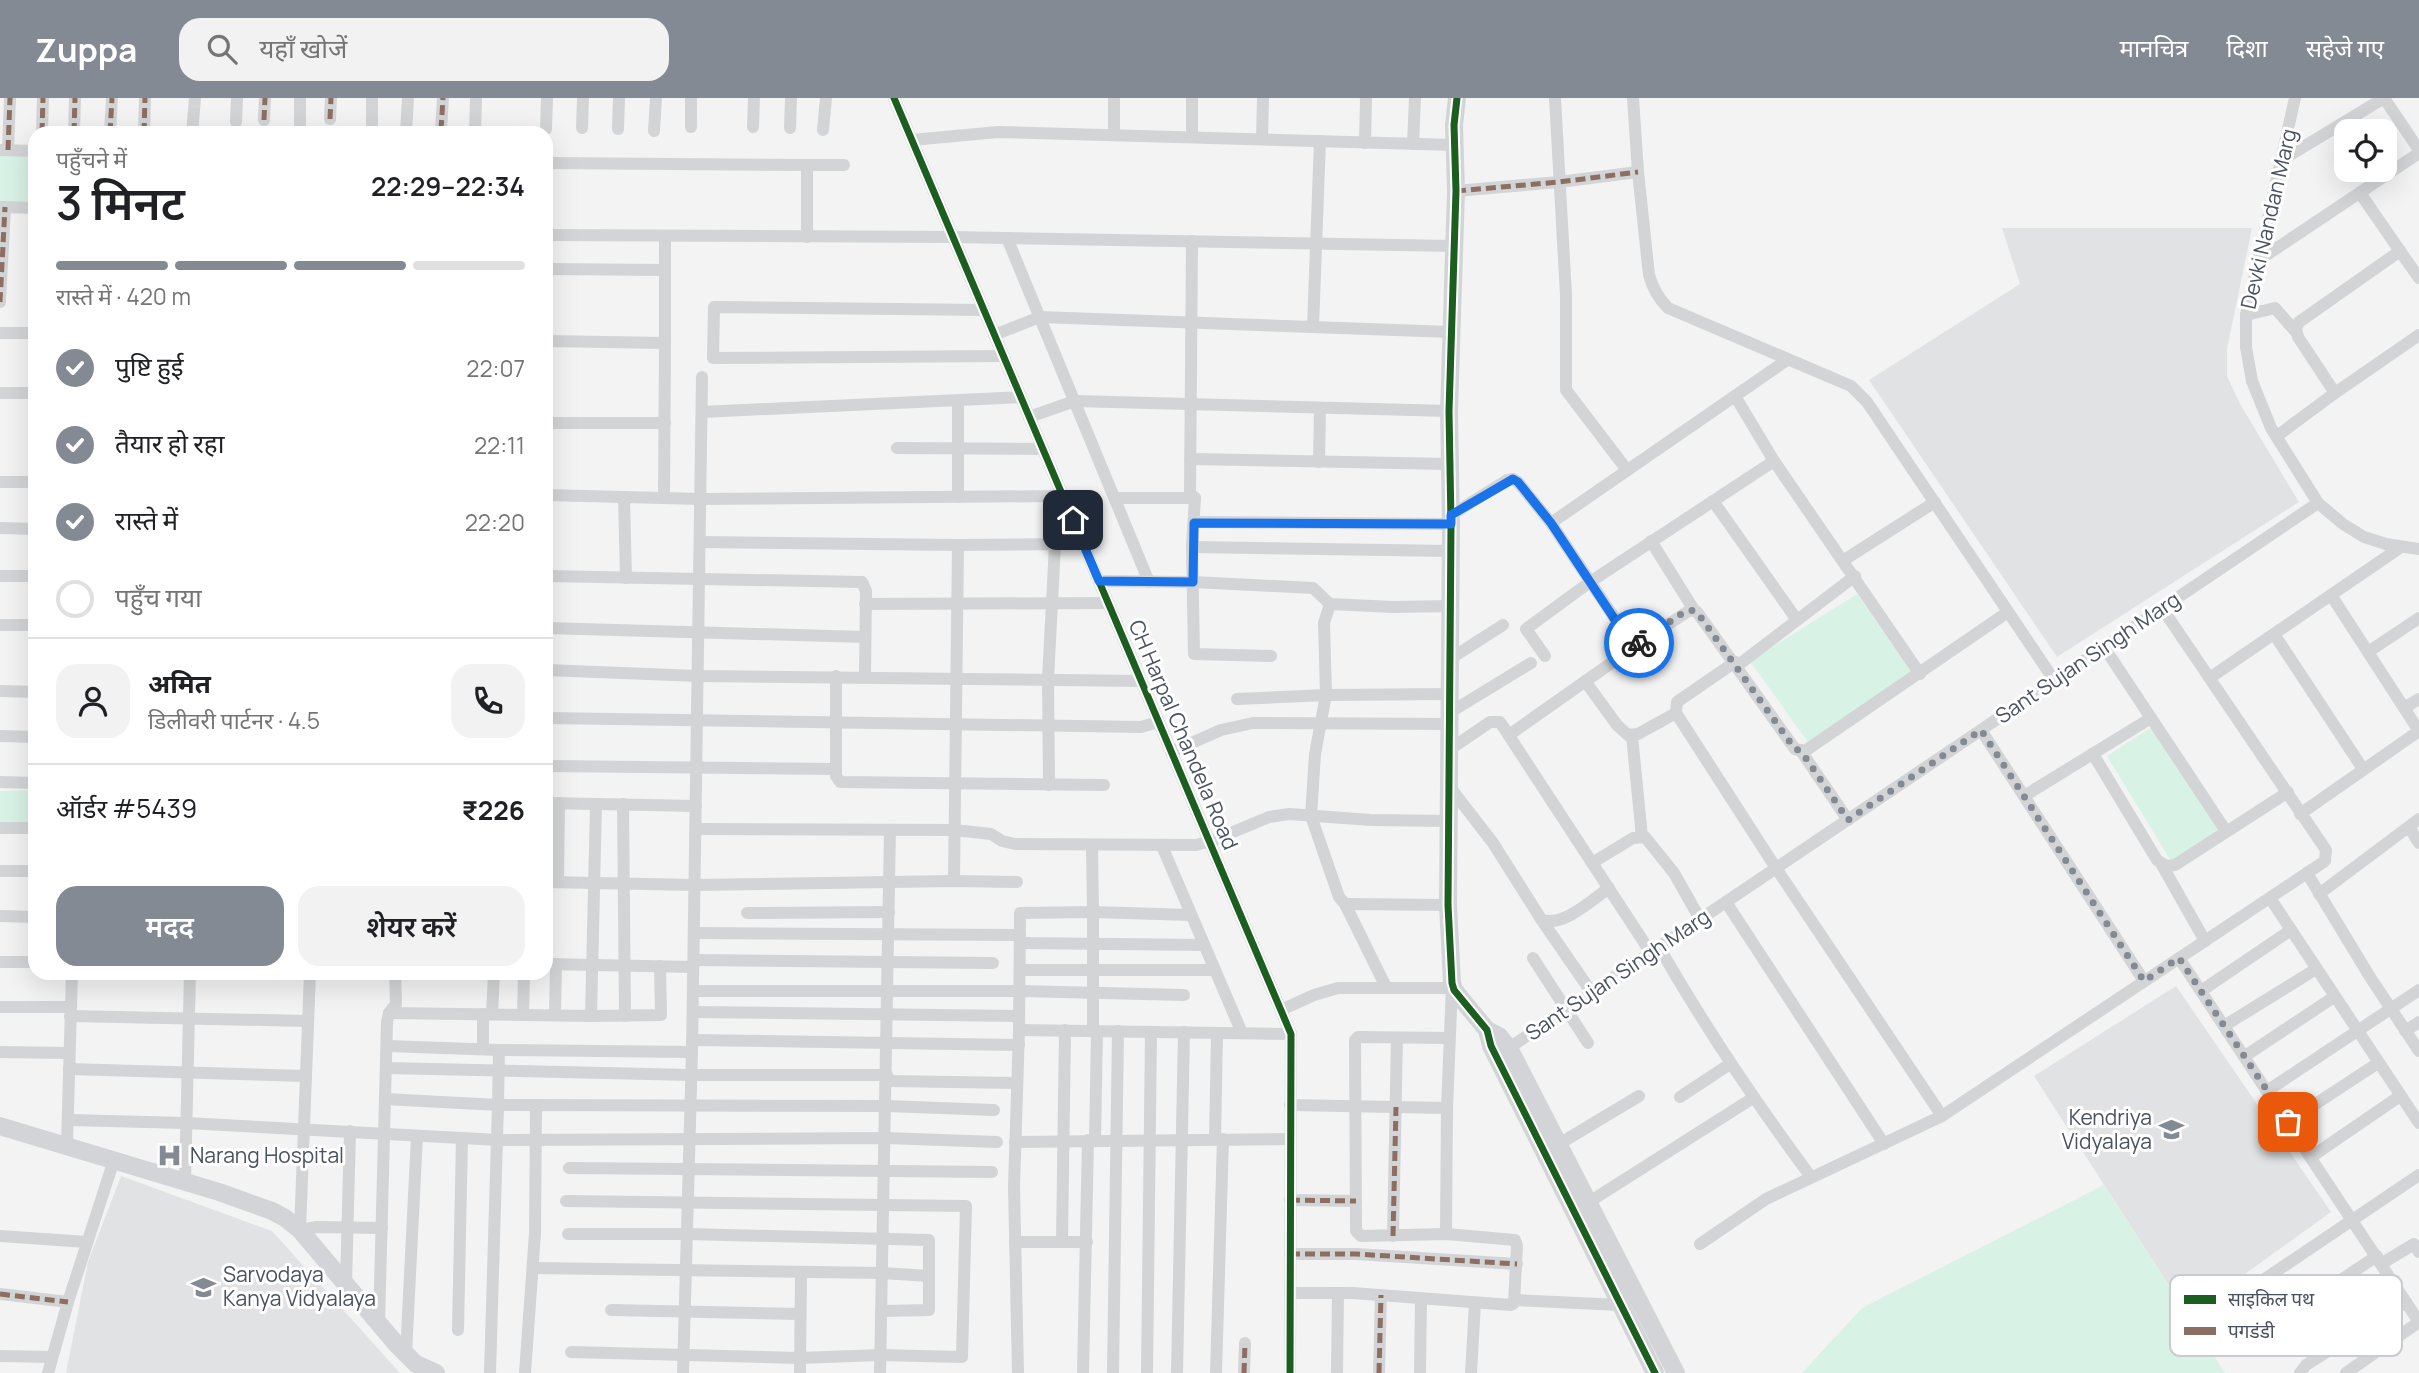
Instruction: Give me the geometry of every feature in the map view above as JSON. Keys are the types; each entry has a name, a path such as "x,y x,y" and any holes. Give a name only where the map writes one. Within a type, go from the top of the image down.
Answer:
{"street":[{"path":"10,98 4,150 28,151"},
{"path":"42,126 43,98"},
{"path":"74,126 75,98"},
{"path":"110,126 112,98"},
{"path":"144,126 145,98"},
{"path":"193,126 195,98"},
{"path":"236,122 237,98"},
{"path":"264,120 265,98"},
{"path":"300,98 300,126"},
{"path":"330,119 331,98"},
{"path":"372,98 372,124"},
{"path":"406,126 408,98"},
{"path":"441,126 443,98"},
{"path":"475,126 476,98"},
{"path":"546,126 547,98"},
{"path":"582,128 583,98"},
{"path":"618,129 620,98"},
{"path":"654,131 656,98"},
{"path":"691,98 691,127"},
{"path":"753,127 754,98"},
{"path":"790,128 791,98"},
{"path":"823,130 826,98"},
{"name":"CH Harpal Chandela Road","path":"894,98 1291,1034 1290,1373"},
{"path":"1114,98 1114,135"},
{"path":"1192,98 1192,137"},
{"path":"1262,139 1263,98"},
{"path":"1365,143 1366,98"},
{"path":"1413,144 1415,98"},
{"path":"1446,1234 1452,986 1448,905 1451,606 1449,411 1456,191 1454,125 1457,98"},
{"path":"1555,98 1566,295 1566,390 1627,470"},
{"path":"1633,98 1649,275 1660,300 1668,308 1851,386 1867,402 2054,680"},
{"name":"Devki Nandan Marg","path":"2295,98 2246,315 2246,347 2252,381 2277,436 2318,503 2364,537 2419,549"},
{"path":"2259,260 2419,152 2384,98 2282,160"},
{"path":"912,140 998,132 1455,145"},
{"path":"1312,327 1320,141"},
{"path":"553,163 844,165"},
{"path":"807,165 807,237"},
{"path":"1456,191 1638,172"},
{"path":"2360,193 2419,278"},
{"path":"0,302 2,207 28,208"},
{"path":"553,235 953,237 1453,246"},
{"path":"664,498 665,236"},
{"path":"1007,238 1149,582"},
{"path":"1192,242 1190,493 1195,498 1192,548 1194,654 1270,656"},
{"path":"2296,332 2299,322 2400,251"},
{"path":"553,269 665,270"},
{"path":"984,310 714,307 713,358 1003,356"},
{"path":"2246,315 2275,308 2296,332 2335,393"},
{"path":"994,335 1040,317 1451,332"},
{"path":"0,333 28,333"},
{"path":"2277,436 2419,335"},
{"path":"553,341 665,343"},
{"path":"1551,523 1787,360"},
{"path":"683,1373 693,1012 702,377"},
{"path":"0,393 28,393"},
{"path":"1735,396 1774,461 1920,674"},
{"path":"702,412 1020,397"},
{"path":"958,401 958,498"},
{"path":"1029,417 1075,401 1449,411"},
{"path":"1319,462 1320,408"},
{"path":"553,423 665,424"},
{"path":"897,448 1043,449"},
{"path":"1190,459 1449,464"},
{"path":"1545,656 1526,629 1590,582 1774,461"},
{"path":"1194,523 1451,519 1513,479 1551,523 1633,647"},
{"path":"0,482 28,482"},
{"path":"553,495 701,499 1063,496"},
{"path":"625,497 626,578"},
{"path":"1116,498 1195,498"},
{"path":"1713,501 1797,620"},
{"path":"1844,560 1935,502"},
{"name":"Sant Sujan Singh Marg","path":"1503,1052 2318,503"},
{"path":"0,528 28,529"},
{"path":"1651,541 1693,610 1736,664 1795,749 1801,751 1848,820"},
{"path":"701,542 1083,544"},
{"path":"954,881 958,545"},
{"path":"1049,785 1048,679 1055,545"},
{"path":"2211,677 2402,547"},
{"path":"1192,548 1451,551"},
{"path":"0,576 28,576"},
{"path":"553,576 858,581 865,587 865,677"},
{"path":"1855,576 1736,664 1677,702 1676,713 1942,1116"},
{"path":"1099,581 1313,588 1330,604 1451,606"},
{"path":"2300,814 2419,731 2331,596"},
{"path":"865,604 1108,603"},
{"path":"1330,604 1324,623 1326,695 1313,768 1311,816 1339,897 1386,987"},
{"path":"1700,1244 1766,1199 1942,1116 2325,861 2327,853 2288,792 2162,608"},
{"path":"1509,735 1684,612 1693,610"},
{"path":"1801,751 1920,674 2008,612"},
{"path":"2368,652 2419,618"},
{"path":"0,625 28,625"},
{"path":"1450,659 1503,625"},
{"path":"553,628 865,637"},
{"path":"2274,634 2364,769"},
{"path":"2104,647 2226,831"},
{"path":"1171,752 1237,725 1449,718 1531,663"},
{"path":"553,670 698,676 1141,681"},
{"path":"836,676 835,776 840,782 1104,785"},
{"path":"1585,681 1617,725 1624,733 1632,736 1676,713"},
{"path":"0,691 28,692"},
{"path":"1237,699 1449,694"},
{"path":"2404,708 2419,699"},
{"path":"553,718 1141,727 1158,722"},
{"path":"2024,796 2151,718"},
{"path":"1449,750 1493,721 1500,722 1609,888 1655,950 1753,1098 1811,1177"},
{"path":"1981,730 2144,981"},
{"path":"0,736 28,737"},
{"path":"1632,736 1642,836"},
{"path":"2093,754 2205,941"},
{"path":"553,766 835,769"},
{"path":"0,782 28,783"},
{"path":"1449,786 1493,843 1592,993"},
{"path":"2161,865 2175,865 2288,792"},
{"path":"553,803 696,806"},
{"path":"591,1016 596,804"},
{"path":"623,804 625,1016"},
{"path":"696,829 954,830 991,834 1002,841 1015,844 1162,846 1196,845 1269,817 1289,814 1450,821"},
{"path":"2319,894 2414,823 2419,843"},
{"path":"0,828 28,828"},
{"path":"880,1373 890,830"},
{"path":"1592,863 1633,838 1642,836 1674,873 1700,919"},
{"path":"1083,1373 1095,1031 1092,845"},
{"path":"1162,846 1242,1033"},
{"path":"0,871 28,871"},
{"path":"2307,873 2419,1051"},
{"path":"553,882 695,885 1017,882"},
{"path":"1541,919 1550,922 1563,920 1609,888"},
{"path":"2270,898 2419,1123"},
{"path":"1726,902 1884,1144"},
{"path":"1345,904 1448,905"},
{"path":"747,913 889,912"},
{"path":"1018,1373 1015,1142 1020,913 1191,915"},
{"path":"0,916 28,917"},
{"path":"2201,991 2291,930"},
{"path":"694,933 889,935 1093,944 1204,944"},
{"path":"1533,958 1588,1043"},
{"path":"2179,958 2389,1275"},
{"path":"553,964 660,967 693,964 888,961 993,963"},
{"path":"0,962 28,962"},
{"path":"389,1013 661,1015 660,967"},
{"path":"2224,1026 2316,969"},
{"path":"1020,970 1214,970"},
{"path":"67,1144 72,980"},
{"path":"185,1182 190,980"},
{"path":"300,1230 310,980"},
{"path":"379,1324 387,1046 389,1013 396,1004 395,980"},
{"path":"483,1049 493,980"},
{"path":"523,1015 524,980"},
{"path":"552,980 555,1016"},
{"path":"1280,1010 1332,989 1452,986"},
{"path":"1452,986 1503,1052 1559,1144 1676,1373"},
{"path":"2267,1091 2419,990"},
{"path":"693,991 1020,991 1184,995"},
{"path":"2245,1056 2334,997"},
{"path":"0,1007 308,1021"},
{"path":"693,1012 1019,1016"},
{"path":"2405,1031 2419,1021"},
{"path":"1019,1030 1291,1034"},
{"path":"1062,1241 1065,1030"},
{"path":"1113,1373 1118,1031"},
{"path":"1147,1373 1151,1032"},
{"path":"1177,1373 1184,1032"},
{"path":"1216,1373 1219,1139 1217,1033"},
{"path":"1290,1293 1381,1295 1511,1305 1515,1300 1515,1240 1446,1234 1357,1234 1355,1040 1358,1037 1449,1038"},
{"path":"1393,1236 1397,1038"},
{"path":"387,1046 499,1050 887,1043 1018,1045"},
{"path":"491,1373 499,1050"},
{"path":"0,1052 68,1053"},
{"path":"1503,1052 1620,1304 1655,1373"},
{"path":"2288,1122 2378,1063"},
{"path":"1680,1097 1730,1064"},
{"path":"386,1068 1017,1083"},
{"path":"69,1069 306,1076"},
{"path":"1559,1144 1639,1096"},
{"path":"2311,1157 2400,1096"},
{"path":"1589,1202 1753,1098"},
{"path":"385,1099 498,1105 886,1106 994,1110"},
{"path":"525,1373 533,1268 536,1105"},
{"path":"1290,1105 1447,1108"},
{"path":"69,1120 384,1132 498,1140 886,1138 997,1142"},
{"path":"0,1126 219,1192 285,1218 300,1230 406,1354 430,1372"},
{"path":"346,1285 350,1131"},
{"path":"406,1354 417,1136"},
{"path":"458,1330 462,1138"},
{"path":"1015,1142 1290,1139"},
{"path":"48,1373 114,1160"},
{"path":"569,1168 992,1172"},
{"path":"2270,1275 2419,1175"},
{"path":"1290,1200 1356,1201"},
{"path":"566,1201 966,1206 962,1357 880,1355 800,1358 571,1352"},
{"path":"300,1230 317,1227 382,1228"},
{"path":"568,1234 929,1240 929,1310 881,1311"},
{"path":"0,1236 87,1242"},
{"path":"1015,1242 1087,1242"},
{"path":"2355,1275 2414,1244 2419,1252"},
{"path":"1290,1254 1352,1254 1517,1264"},
{"path":"533,1268 929,1276"},
{"path":"800,1373 801,1272"},
{"path":"1337,1373 1338,1293"},
{"path":"0,1294 68,1302"},
{"path":"1379,1373 1381,1295"},
{"path":"2402,1296 2419,1322 2402,1334"},
{"path":"1420,1373 1421,1299"},
{"path":"1515,1300 1620,1304"},
{"path":"2402,1305 2406,1302"},
{"path":"1471,1373 1475,1303"},
{"path":"611,1310 800,1314"},
{"path":"1244,1373 1245,1343"},
{"path":"0,1356 52,1357"},
{"path":"2300,1373 2306,1365 2320,1356"},
{"path":"2346,1373 2370,1356"}],"shaded area":[{"path":"2002,228 2252,228 2227,349 2227,376 2240,404 2299,502 2057,657 1869,380 2020,284"},
{"name":"Kendriya Vidyalaya","path":"2176,986 2331,1212 2244,1275 2170,1275 2170,1287 2034,1076"},
{"name":"Sarvodaya Kanya Vidyalaya","path":"121,1176 272,1231 400,1373 66,1373 88,1262"}],"green space":[{"path":"28,155 28,208 0,208 0,156"},
{"path":"1857,594 1912,673 1810,745 1750,661"},
{"path":"2155,725 2227,831 2173,864 2107,756"},
{"path":"28,790 28,825 0,825 0,791"},
{"path":"2104,1185 2170,1288 2170,1356 2214,1356 2225,1373 1802,1373 1862,1308"}],"marked path":[{"path":"8,150 10,98"},
{"path":"42,126 43,98"},
{"path":"74,126 75,98"},
{"path":"110,126 112,98"},
{"path":"144,126 145,98"},
{"path":"264,120 265,98"},
{"path":"330,119 331,98"},
{"path":"441,126 443,98"},
{"path":"1456,191 1638,172"},
{"path":"0,302 5,207"},
{"path":"1393,1236 1396,1107"},
{"path":"1290,1200 1356,1201"},
{"path":"1290,1254 1356,1254 1517,1264"},
{"path":"0,1294 68,1302"},
{"path":"1379,1373 1381,1295"},
{"path":"1244,1373 1245,1343"}],"cycle path":[{"path":"894,98 1291,1034 1290,1373"},
{"path":"1457,98 1454,125 1456,191 1449,411 1451,524 1448,905 1452,983 1454,990 1487,1030 1491,1046 1655,1373"}],"way so far":[{"path":"1639,643 1684,612 1697,612 1795,749 1801,751 1848,820 1981,730 2144,981 2179,958 2288,1122"}],"place":[{"name":"Kendriya Vidyalaya","path":"2172,1130"},
{"name":"Narang Hospital","path":"170,1156"},
{"name":"Sarvodaya Kanya Vidyalaya","path":"203,1287"}],"route":[{"path":"1073,520 1099,581 1193,582 1194,523 1451,524 1451,515 1513,479 1551,523 1633,647 1639,643"}]}
